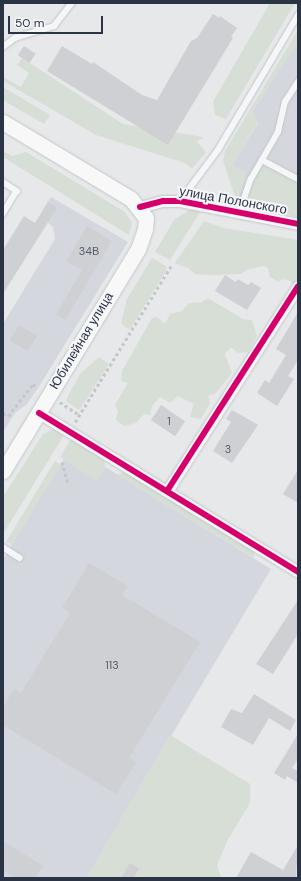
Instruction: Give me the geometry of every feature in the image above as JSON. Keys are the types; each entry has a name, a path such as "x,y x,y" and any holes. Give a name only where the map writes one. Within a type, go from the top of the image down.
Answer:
{"main road":[{"path":"3,122 120,192 140,207"},
{"name":"Юбилейная улица","path":"3,471 142,240 146,218 140,207"}],"street":[{"name":"улица Полонского","path":"140,207 163,201 180,201 298,224"},
{"path":"167,491 298,286"},
{"path":"39,413 297,568"}],"lane":[{"path":"3,47 15,38 54,26 72,3"},
{"path":"180,201 218,150 298,15"},
{"path":"239,213 243,197 278,132 285,102 298,82"},
{"path":"262,160 298,179"},
{"path":"3,182 17,191 3,214"},
{"path":"3,547 20,558"}],"path":[{"path":"73,426 171,266"},
{"path":"3,413 8,416 33,384 38,388"},
{"path":"60,402 79,415"},
{"path":"62,462 68,483"}],"shaded area":[{"path":"270,3 295,3 226,119 215,115 213,102"},
{"path":"298,30 298,44 293,48 253,111 258,122 232,165 246,173 237,202 223,161 225,151"},
{"path":"298,44 298,217 237,202 246,173 232,165 258,123 253,111 293,48"},
{"path":"22,58 123,124 204,137 197,142 206,152 192,169 185,163 96,135 3,81 3,77 21,87 29,73 17,65"},
{"path":"3,87 50,115 44,124 3,100"},
{"path":"3,151 12,156 26,152 125,212 132,223 129,235 3,157"},
{"path":"263,165 298,183 298,212 295,216 247,204 247,198"},
{"path":"51,197 128,242 40,385 27,404 15,413 3,432 3,324 55,239 53,227 40,215"},
{"path":"189,210 199,210 200,212 170,260 155,252 174,220"},
{"path":"204,221 224,228 298,240 298,277 294,285 291,281 282,279 279,282 270,277 268,268 263,266 246,270 241,274 208,275 195,274 188,268 175,263"},
{"path":"152,258 166,266 166,271 130,329 121,323 127,299"},
{"path":"208,298 243,319 252,320 257,336 248,352 238,353 231,347 225,354 232,373 216,393 208,396 210,403 201,419 190,417 194,404 178,396 170,403 160,397 152,406 150,415 144,414 136,423 124,426 116,420 118,412 115,405 128,383 121,381 122,371 152,318 157,317 165,324 170,314 182,311 189,303 202,302"},
{"path":"99,357 109,364 79,410 66,401 80,374"},
{"path":"54,429 64,435 3,534 3,497 43,434"},
{"path":"71,439 104,459 105,467 97,480 60,457"},
{"path":"64,459 97,480 105,467 271,569 86,878 3,878 3,559"},
{"path":"55,461 61,465 12,544 6,542"},
{"path":"125,471 254,551 254,558 118,475"},
{"path":"170,735 250,784 250,803 227,841 217,865 221,878 86,878"}],"building":[{"path":"213,14 219,18 220,16 237,28 231,37 233,38 168,145 47,71 62,46 92,64 93,62 142,95 157,100 191,41 197,38"},
{"path":"24,46 36,54 29,63 18,55"},
{"path":"48,202 57,208 3,294 3,250 24,216 35,223"},
{"path":"87,226 112,241 65,320 56,314 82,270 66,261"},
{"path":"225,275 236,282 238,279 248,285 251,282 261,288 247,310 215,291"},
{"path":"298,312 298,360 288,376 294,379 277,406 257,393 265,380 269,383 286,355 276,349"},
{"path":"19,325 37,336 28,351 10,340"},
{"path":"161,405 185,421 175,436 151,420"},
{"path":"232,410 258,425 232,463 213,451 231,422 226,419"},
{"path":"298,470 298,503 283,494"},
{"path":"89,563 128,586 122,595 200,642 129,758 136,762 116,794 3,725 3,707 14,689 21,693 70,613 62,608"},
{"path":"298,600 298,634 273,674 256,664"},
{"path":"254,694 296,720 290,731 269,718 253,745 221,727 231,709 242,713"},
{"path":"298,734 298,759 292,768 298,771 298,783 287,776 285,780 274,773"},
{"path":"3,841 43,866 35,878 16,878 3,870"},
{"path":"298,845 296,878 236,878 251,852 283,870"},
{"path":"130,863 139,869 133,878 121,878"}],"cycle path":[{"path":"140,207 163,201 180,201 298,224"},
{"path":"167,491 298,286"},
{"path":"39,413 298,572"}]}
